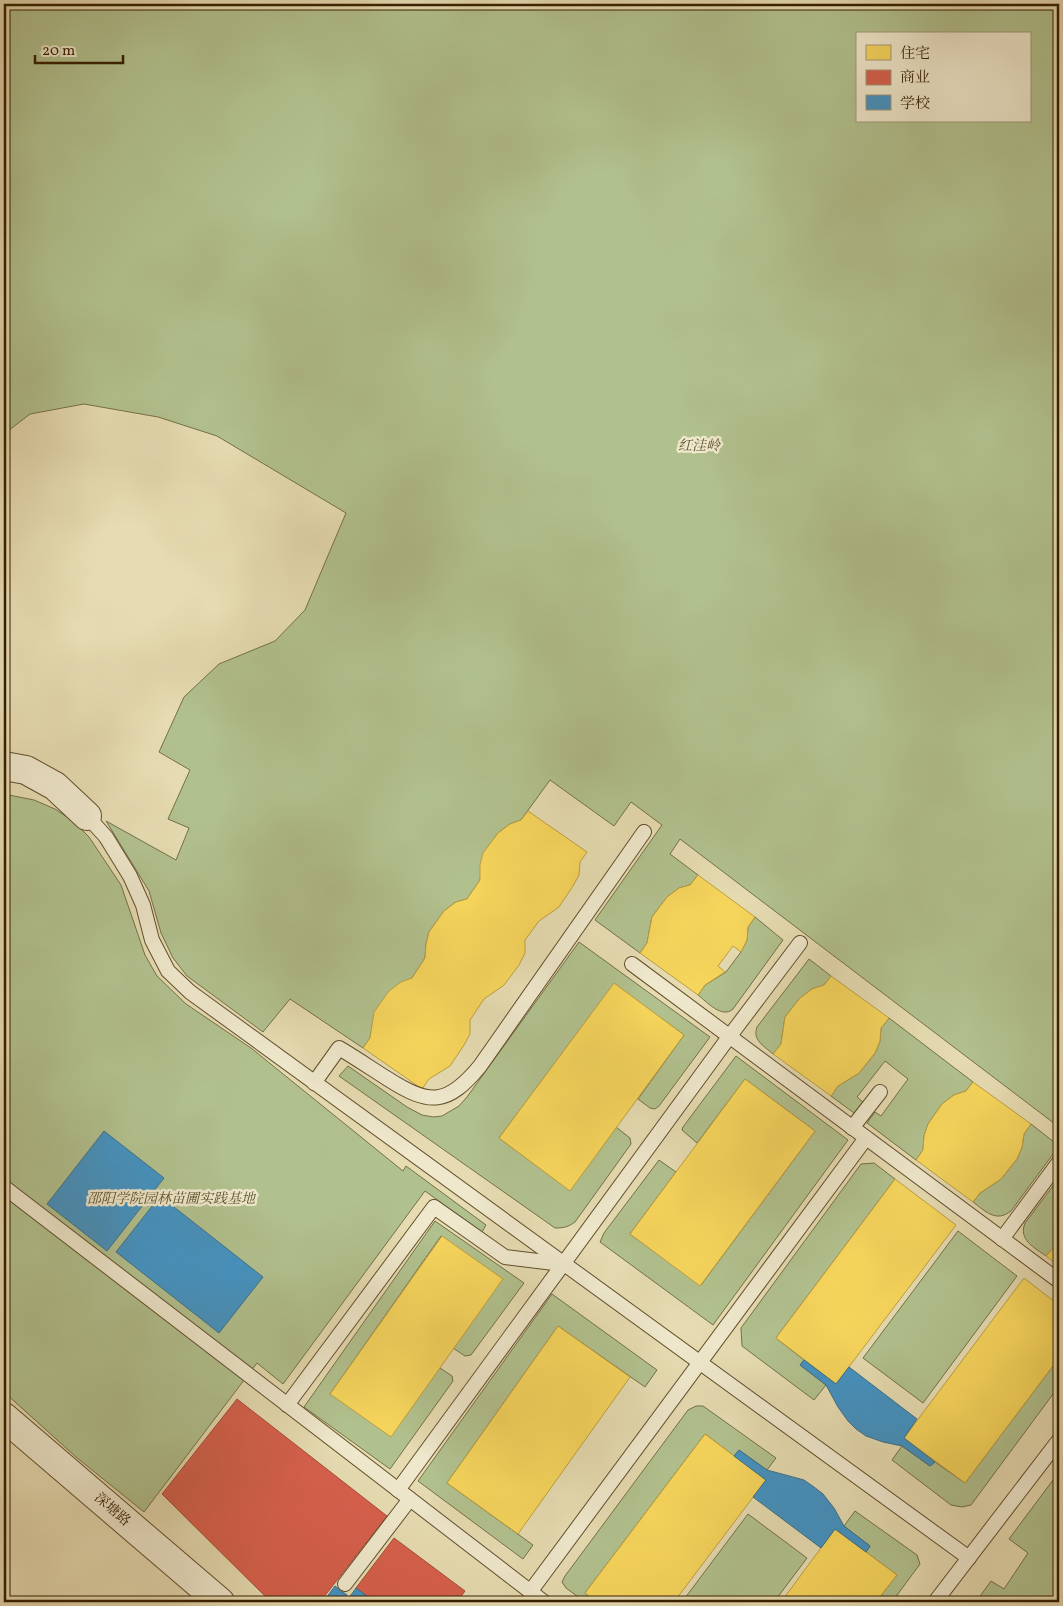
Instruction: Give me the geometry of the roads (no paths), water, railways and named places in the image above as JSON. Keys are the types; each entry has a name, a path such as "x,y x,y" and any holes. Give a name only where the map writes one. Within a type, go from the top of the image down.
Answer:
{"street":[{"path":"4,766 26,770 55,786 87,816"},
{"name":"深塘路","path":"4,1417 220,1602"}],"lane":[{"path":"87,816 106,837 130,876 143,905 152,940 168,970 190,992 969,1558"},
{"path":"314,1083 340,1048 409,1093 427,1098 447,1095 465,1083 480,1066 644,832"},
{"path":"398,1490 729,1037 800,943"},
{"path":"632,964 1059,1281"},
{"path":"852,1128 880,1092"},
{"path":"530,1592 866,1138"},
{"path":"1002,1239 1059,1162"},
{"path":"4,1187 544,1602"},
{"path":"287,1404 434,1207 505,1257 563,1264"},
{"path":"935,1602 1059,1440"},
{"path":"345,1584 410,1499"}],"park label":[{"name":"红洼岭","path":"699,446"},
{"name":"邵阳学院园林苗圃实践基地","path":"171,1199"}]}
